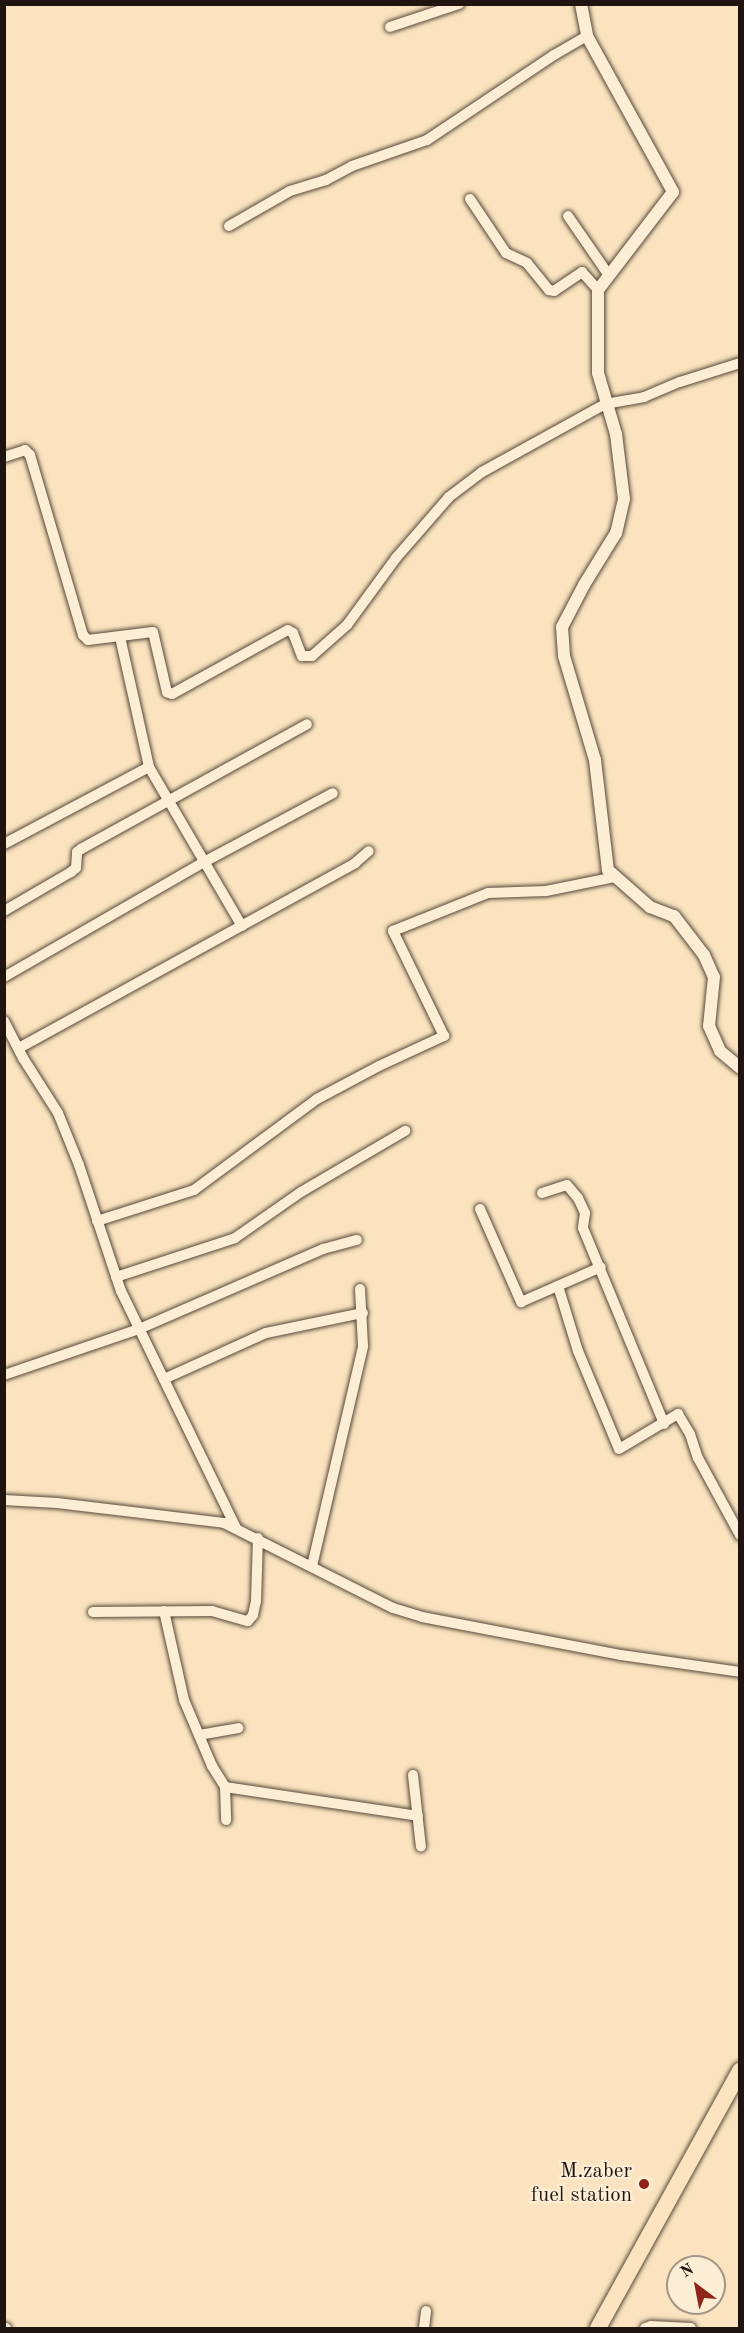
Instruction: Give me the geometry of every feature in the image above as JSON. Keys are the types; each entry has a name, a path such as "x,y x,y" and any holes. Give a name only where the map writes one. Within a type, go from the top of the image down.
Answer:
{"main road":[{"path":"598,2328 740,2071"}],"street":[{"path":"390,27 459,4"},
{"path":"581,4 587,36 673,192 598,290 598,373 621,460 624,499 616,533 584,585 562,627 564,656 595,760 608,870 650,907 674,916 704,956 714,977 709,1026 720,1051 740,1068"},
{"path":"229,226 290,191 326,180 352,166 427,140 554,54 587,36"},
{"path":"470,199 506,253 527,263 549,290 554,291 582,272 598,290"},
{"path":"568,216 608,274"},
{"path":"4,458 25,450 30,455 83,635 88,640 153,632 167,692 172,694 288,630 293,633 302,656 312,656 347,625 396,558 449,498 482,472 605,404 644,397 680,382 740,363"},
{"path":"120,637 149,767 242,926"},
{"path":"4,911 76,868 77,852 81,849 307,724"},
{"path":"4,844 149,767"},
{"path":"4,977 204,862 333,793"},
{"path":"19,1048 242,926 354,862 369,851"},
{"path":"97,1221 194,1190 317,1099 379,1066 444,1036 393,932 488,892 546,891 615,877"},
{"path":"4,1021 58,1113 116,1277 236,1528"},
{"path":"116,1277 235,1238 301,1192 405,1131"},
{"path":"542,1192 567,1185 578,1198 585,1213 583,1228 664,1424"},
{"path":"480,1209 521,1302 601,1267"},
{"path":"4,1375 139,1329 323,1249 357,1240"},
{"path":"558,1286 578,1351 619,1449 678,1414 690,1434 698,1458 740,1535"},
{"path":"312,1566 363,1346 360,1289"},
{"path":"164,1379 266,1334 363,1313"},
{"path":"4,1500 57,1503 224,1523 258,1538 393,1608 422,1617 621,1655 740,1672"},
{"path":"93,1612 212,1611 243,1620 251,1619 256,1601 258,1538"},
{"path":"164,1611 180,1685 199,1735 225,1787 226,1820"},
{"path":"199,1735 238,1728"},
{"path":"413,1775 421,1847"},
{"path":"225,1787 260,1790 418,1816"},
{"path":"424,2328 426,2311"},
{"path":"645,2328 691,2328"}],"place":[{"name":"M.zaber fuel station","path":"644,2184"}]}
